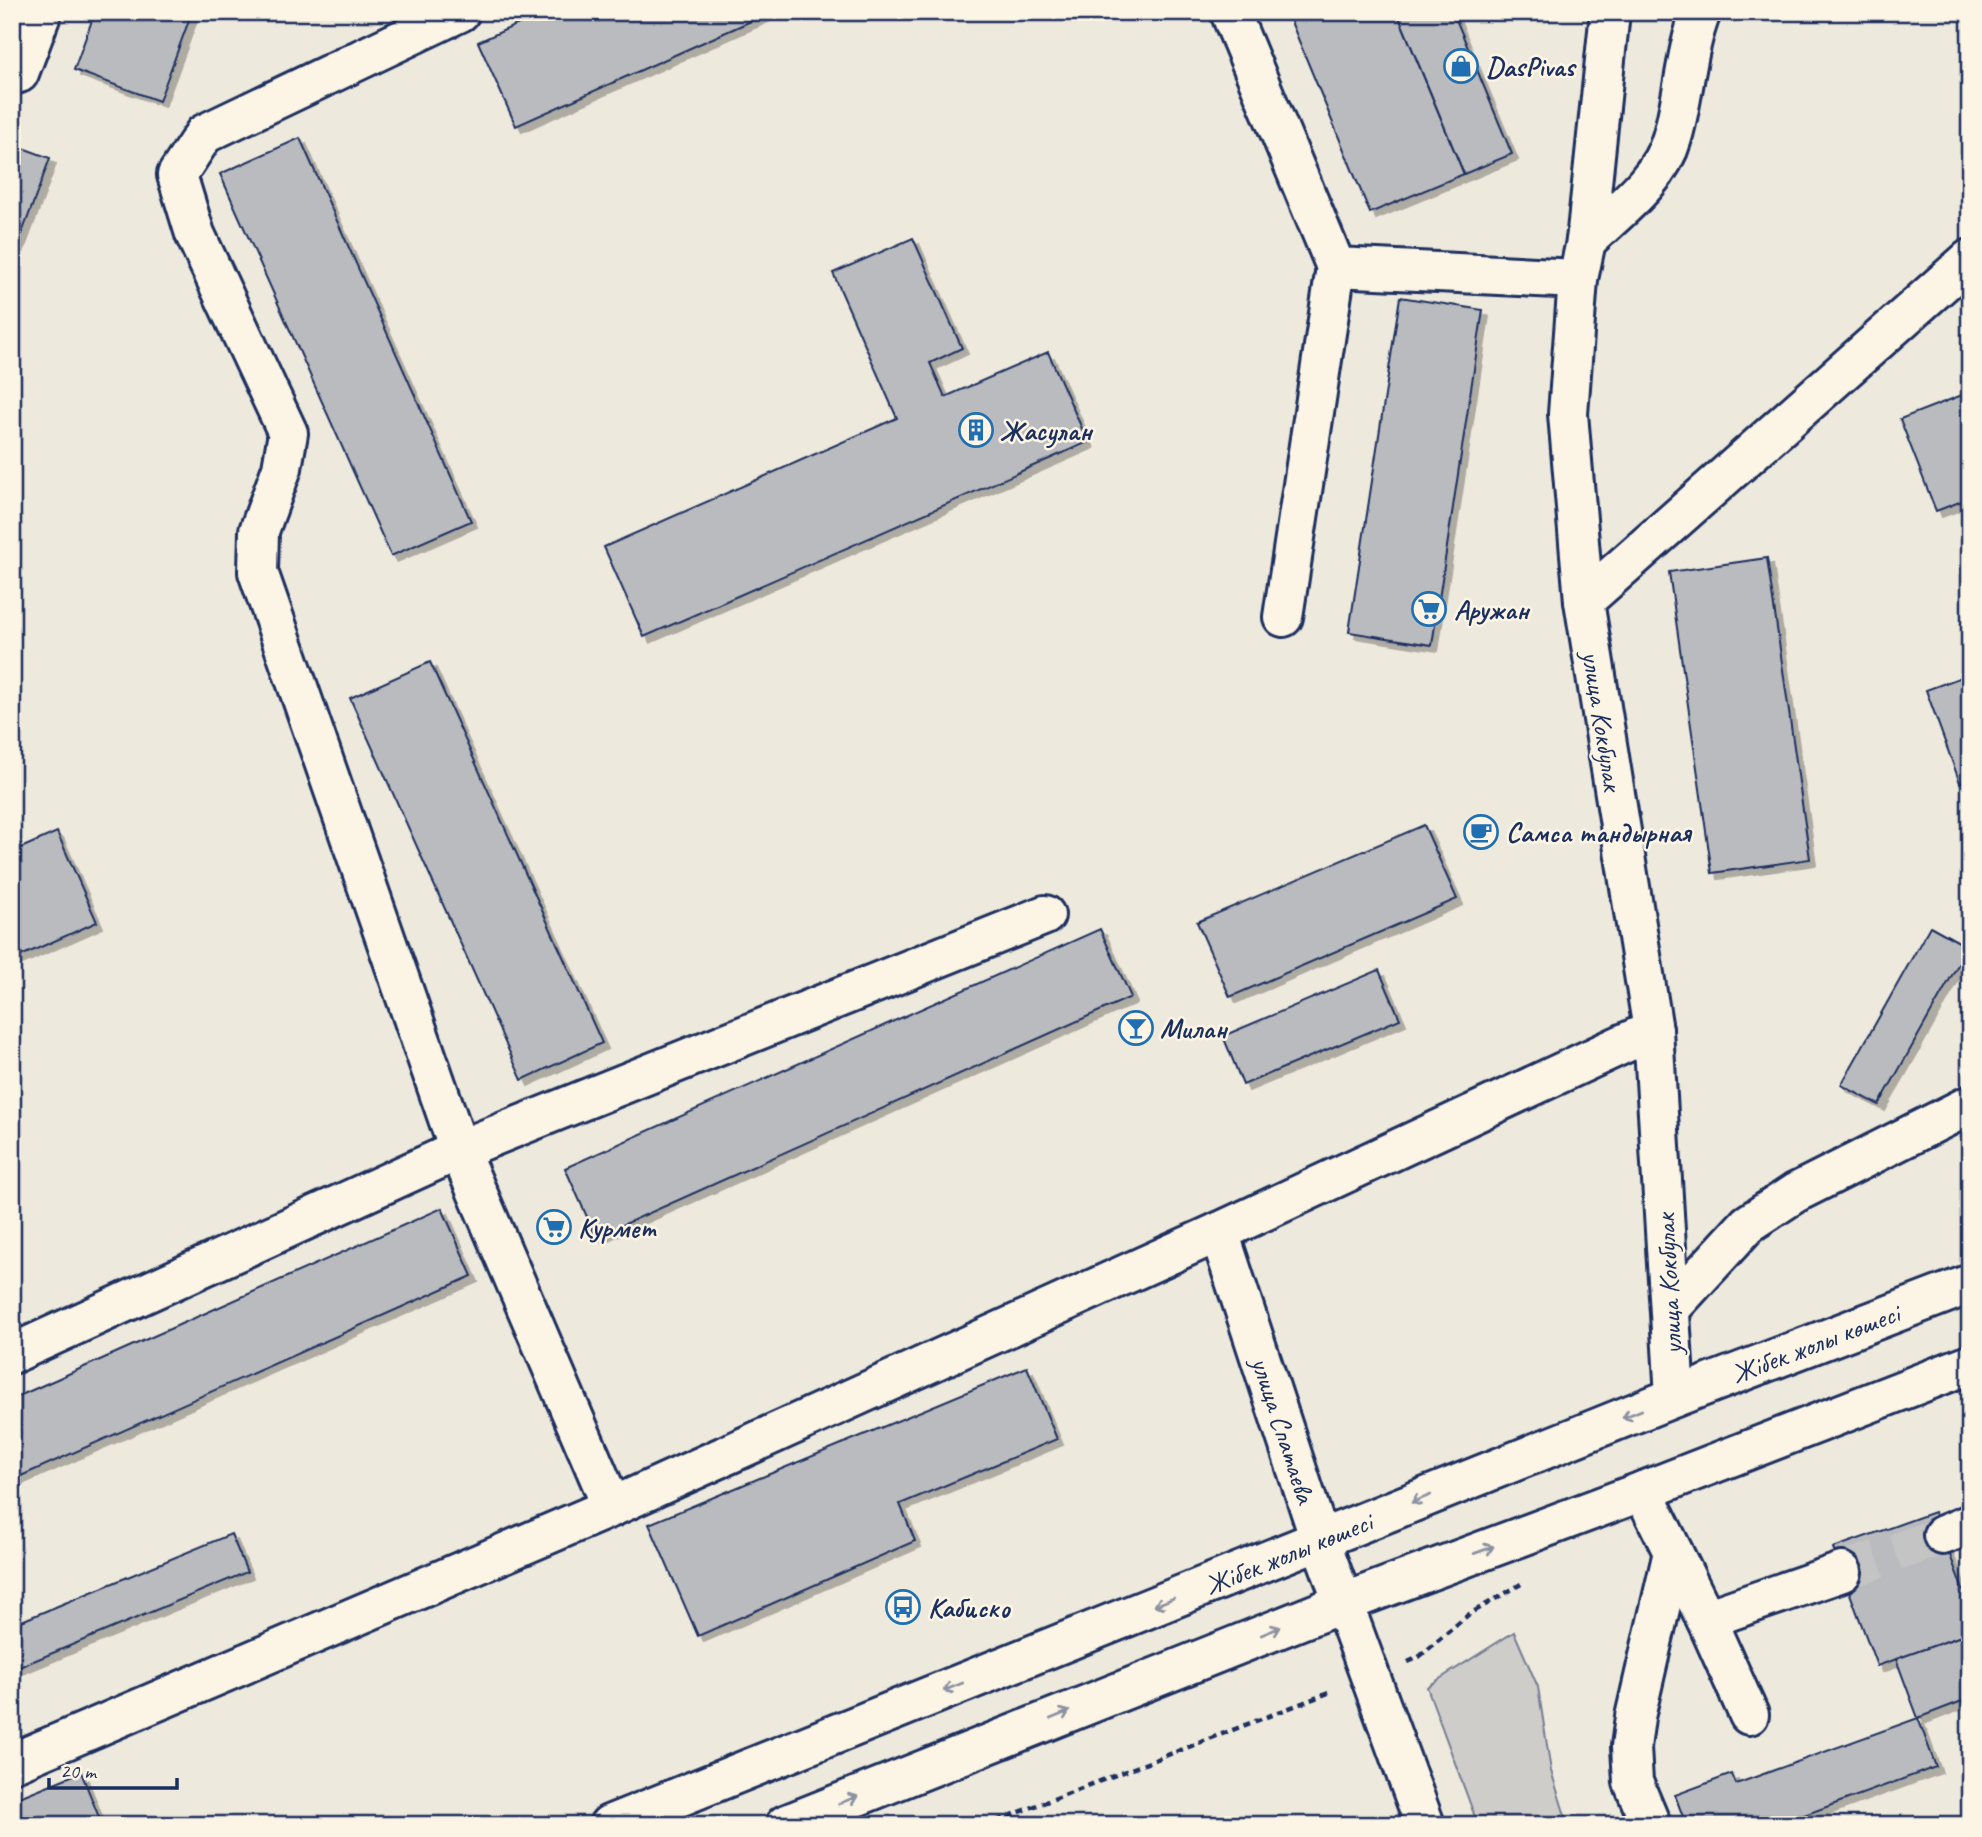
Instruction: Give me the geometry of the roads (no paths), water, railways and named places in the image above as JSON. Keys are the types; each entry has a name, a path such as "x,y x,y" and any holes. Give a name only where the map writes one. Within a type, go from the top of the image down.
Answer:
{"street":[{"path":"12,75 19,73 42,12"},
{"path":"460,12 204,134 177,175 195,234 288,433 282,468 259,531 258,572 459,1150 612,1507"},
{"path":"1230,12 1336,267 1283,617"},
{"name":"улица Кокбулак","path":"1609,12 1586,241 1578,279 1568,414 1584,601 1653,1030 1675,1396"},
{"path":"1586,241 1653,176 1672,141 1693,34 1701,12"},
{"path":"1584,601 1970,259"},
{"path":"1336,267 1578,279"},
{"path":"12,1354 459,1150 1045,915"},
{"path":"12,1763 612,1507 1219,1232 1653,1030"},
{"path":"1670,1309 1748,1224 1795,1193 1970,1105"},
{"name":"улица Спатаева","path":"1219,1232 1320,1540 1425,1825"},
{"name":"Жібек жолы көшесі","path":"609,1825 1675,1396 1970,1284"},
{"path":"785,1825 1343,1602 1643,1491 1970,1364"},
{"path":"1643,1491 1706,1619 1749,1716"},
{"path":"1651,1825 1633,1782 1630,1747 1673,1552"},
{"path":"1706,1619 1842,1572"}],"tunnel":[{"path":"1842,1572 1943,1535"}],"place":[{"name":"DasPivas","path":"1461,66"},
{"name":"Жасулан","path":"976,430"},
{"name":"Аружан","path":"1429,609"},
{"name":"Самса тандырная","path":"1481,832"},
{"name":"Милан","path":"1136,1028"},
{"name":"Курмет","path":"554,1227"},
{"name":"Кабиско","path":"903,1607"}]}
